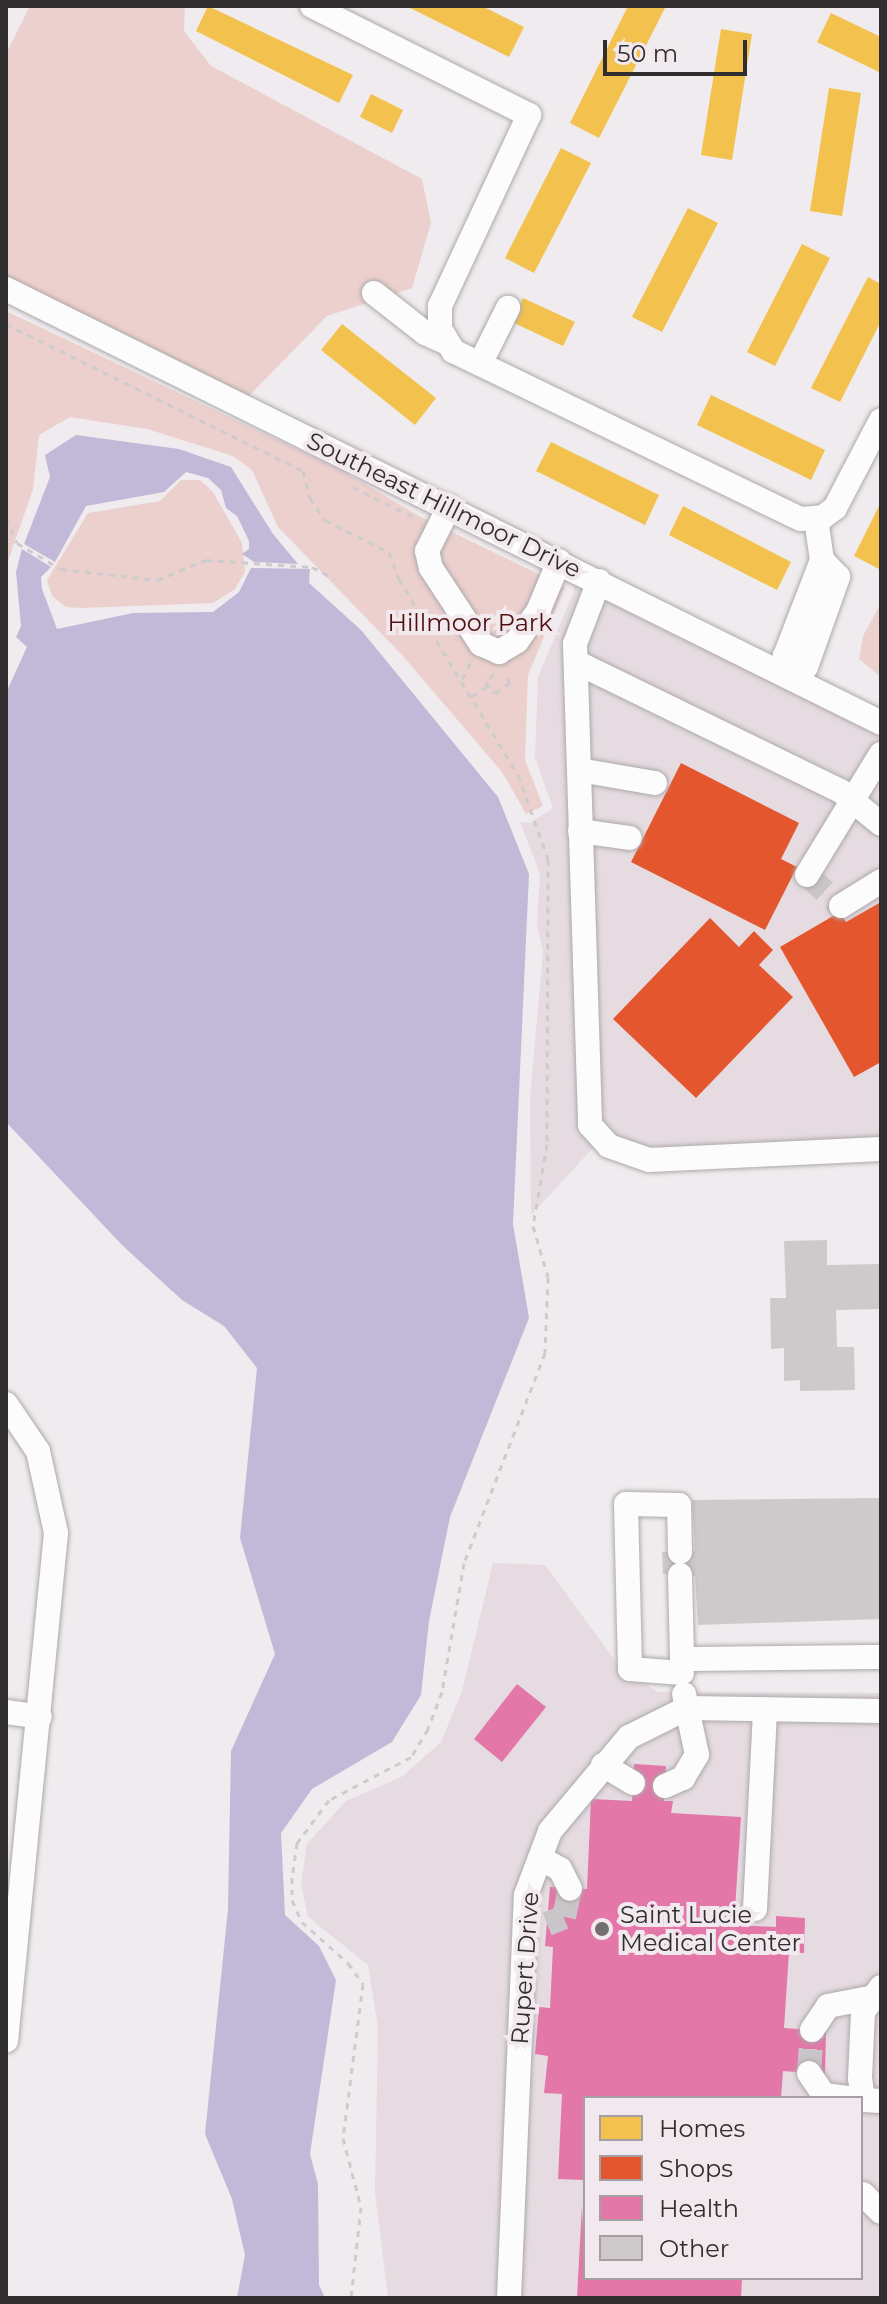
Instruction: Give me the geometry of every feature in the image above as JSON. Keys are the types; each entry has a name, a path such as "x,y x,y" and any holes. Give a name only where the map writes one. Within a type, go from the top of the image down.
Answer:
{"street":[{"path":"312,6 529,115 440,306 445,342"},
{"name":"Southeast Hillmoor Drive","path":"6,289 790,672 881,723"},
{"path":"374,293 425,333 480,364 801,519 816,519 841,500 881,420"},
{"path":"480,364 508,308"},
{"path":"449,507 427,551 431,568 481,644 499,652 517,641 539,609 559,561"},
{"path":"790,672 785,656 822,560 816,519"},
{"path":"599,581 575,644 590,1125 609,1146 649,1160 881,1149"},
{"path":"576,662 851,798 881,824"},
{"path":"807,875 851,798 881,754"},
{"path":"579,770 655,783"},
{"path":"580,831 630,838"},
{"path":"841,906 881,881"},
{"path":"6,1404 38,1451 56,1533 6,2041"},
{"path":"665,1786 683,1778 697,1755 682,1666 679,1505 626,1504 630,1669 682,1666 881,1657"},
{"name":"Rupert Drive","path":"509,2298 536,1924 526,1895 550,1831 629,1737 687,1708 881,1711"},
{"path":"755,1909 765,1709"},
{"path":"6,1712 40,1717"},
{"path":"603,1765 633,1783"},
{"path":"540,1858 560,1869 570,1889"},
{"path":"812,2030 828,2006 875,1993"},
{"path":"864,2099 863,2012 875,1993"},
{"path":"809,2073 824,2095 834,2096"},
{"path":"863,2194 881,2212"}],"path":[{"path":"6,324 303,471 310,498 325,520 382,547 395,558 399,579 518,775 548,859 547,1144 533,1226 548,1277 551,1315 531,1395 464,1563 442,1692 428,1729 411,1757 329,1800 297,1843 292,1900 302,1922 348,1963 363,1984 343,2138 361,2207 351,2298"},
{"path":"303,471 308,467"},
{"path":"342,479 368,498 418,519"},
{"path":"6,518 17,543 61,569 157,580 206,560 241,565 309,567 335,579"},
{"path":"6,538 11,534"},
{"path":"462,679 467,669"},
{"path":"472,696 489,688 495,693 510,683 503,671 495,676"}],"shaded area":[{"path":"76,435 179,449 231,467 273,534 298,564 254,562 242,554 249,549 249,541 237,516 226,508 221,490 208,478 186,472 164,492 86,506 55,562 24,544 50,477 45,455"},
{"path":"22,549 51,567 41,577 42,589 57,629 133,613 213,612 239,592 251,568 310,569 309,583 361,630 498,797 529,874 513,1224 529,1318 450,1517 429,1621 421,1695 392,1742 312,1789 281,1833 285,1915 319,1946 336,1980 310,2154 318,2184 319,2285 325,2298 237,2298 245,2255 232,2199 205,2134 228,1909 231,1751 275,1654 240,1538 257,1368 224,1326 182,1300 123,1246 6,1122 6,693 27,647 16,637 21,626 16,572"},
{"path":"573,581 881,737 881,1143 593,1148 531,1215 530,1098 543,952 537,924 540,874 520,822 530,823 553,808 535,757 538,677 574,591"},
{"name":"Saint Lucie Medical Center","path":"493,1563 545,1565 619,1666 657,1692 881,1693 881,2298 388,2298 375,2192 378,2027 368,1965 308,1917 301,1884 307,1844 346,1801 403,1776 441,1742 462,1691"}],"green space":[{"path":"30,6 185,6 184,31 211,66 422,179 431,223 412,288 327,316 249,396 6,277 6,54"},
{"name":"Hillmoor Park","path":"6,311 341,470 419,516 565,587 528,675 525,760 543,806 526,814 502,772 402,655 278,527 252,470 233,456 147,429 70,417 39,435 33,489 6,567"},
{"path":"181,480 200,480 213,492 242,543 245,572 235,589 213,603 81,608 66,607 52,596 47,580 88,513 160,501"},
{"path":"881,603 881,677 859,659 863,636"}],"building: Homes":[{"path":"208,6 353,75 339,103 196,31"},
{"path":"406,6 482,6 524,27 509,57"},
{"path":"628,6 666,6 599,138 570,123"},
{"path":"831,13 881,37 881,73 817,42"},
{"path":"721,29 752,34 732,160 701,155"},
{"path":"829,88 861,93 842,216 810,211"},
{"path":"371,94 403,110 392,133 360,117"},
{"path":"561,148 591,163 534,273 505,258"},
{"path":"688,208 718,223 662,332 632,317"},
{"path":"802,244 830,258 775,366 747,352"},
{"path":"868,277 881,284 881,321 840,402 811,388"},
{"path":"523,298 575,322 563,346 512,322"},
{"path":"342,324 436,398 415,425 321,350"},
{"path":"711,395 825,450 811,480 697,425"},
{"path":"551,442 659,495 645,525 536,471"},
{"path":"881,502 881,570 854,556"},
{"path":"683,506 791,562 777,590 669,535"}],"building: Shops":[{"path":"681,763 799,823 781,859 797,867 765,930 631,862"},
{"path":"881,902 881,1062 854,1077 780,947 840,912 846,922"},
{"path":"710,918 739,947 754,931 773,950 759,965 793,997 696,1098 613,1019"}],"building: Health":[{"path":"517,1684 546,1707 502,1762 474,1739"},
{"path":"634,1764 666,1766 664,1801 673,1801 671,1813 741,1817 734,1925 776,1927 776,1916 805,1918 804,1953 789,1952 784,2028 826,2031 825,2074 783,2071 781,2096 583,2096 583,2180 558,2179 562,2094 544,2093 548,2056 535,2054 539,2007 550,2008 553,1947 545,1946 550,1887 587,1889 591,1799 632,1801"},
{"path":"582,2205 583,2280 742,2280 741,2298 577,2298"}],"building: Other":[{"path":"827,1240 827,1265 881,1264 881,1309 836,1310 837,1347 854,1347 855,1390 800,1391 800,1380 784,1381 784,1348 771,1349 770,1298 786,1298 784,1241"},
{"path":"881,1498 881,1619 698,1625 695,1576 663,1574 662,1552 695,1551 692,1500"}],"tunnel":[{"path":"807,875 841,906"},
{"path":"547,1924 564,1917 570,1889"},
{"path":"809,2073 812,2030"}],"place":[{"name":"Saint Lucie Medical Center","path":"602,1929"}]}
